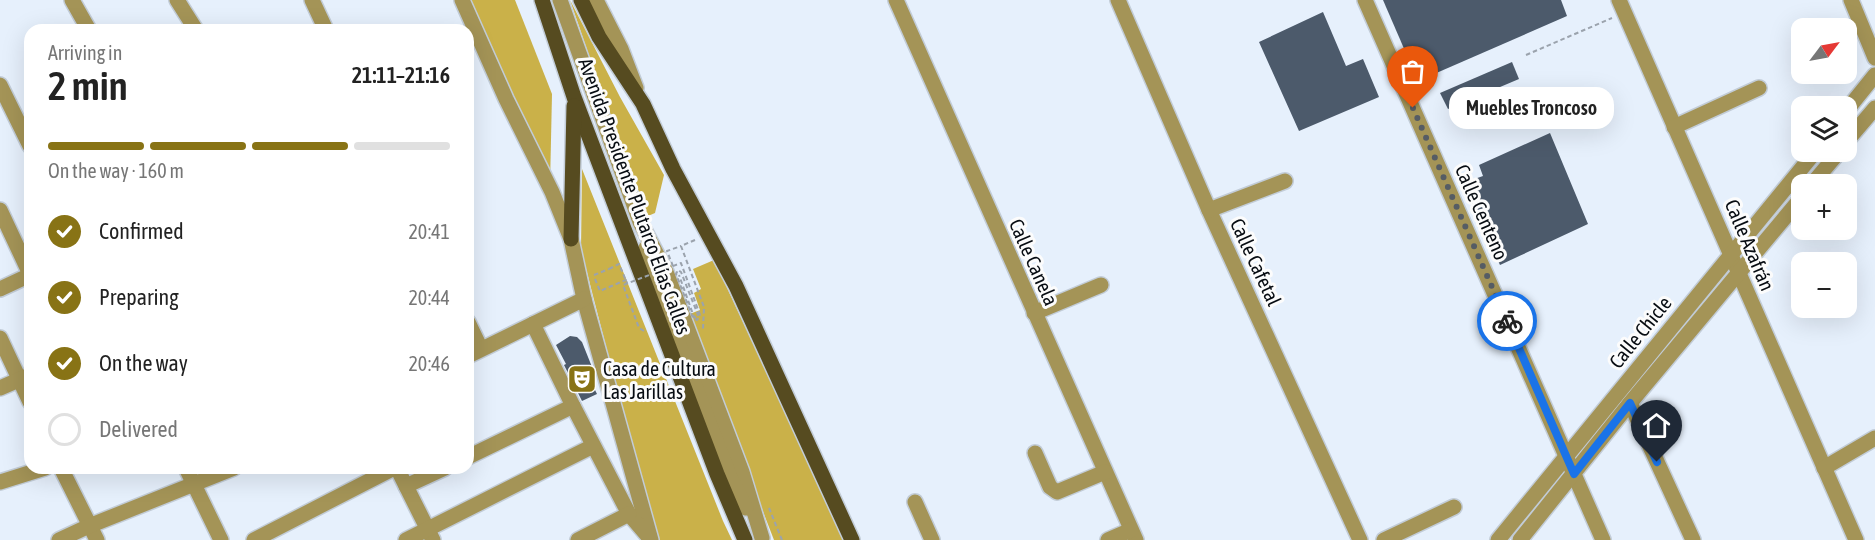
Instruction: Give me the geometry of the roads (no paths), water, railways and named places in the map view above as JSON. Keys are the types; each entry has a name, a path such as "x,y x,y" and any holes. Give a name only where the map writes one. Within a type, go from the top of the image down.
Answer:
{"main road":[{"name":"Avenida Presidente Plutarco Elías Calles","path":"542,0 574,97 717,474 745,540"},
{"name":"Avenida Presidente Plutarco Elías Calles","path":"581,0 599,37 643,104 673,169 736,286 852,540"},
{"path":"571,239 574,97"}],"street":[{"path":"72,0 86,24"},
{"path":"177,0 192,24"},
{"path":"312,0 323,24"},
{"path":"462,0 473,24"},
{"path":"560,0 640,222 670,283 742,472 762,539"},
{"name":"Avenida Presidente Plutarco Elías Calles","path":"596,0 621,50 643,104"},
{"name":"Calle Canela","path":"896,0 1134,535"},
{"name":"Calle Cafetal","path":"1118,0 1209,210 1360,540"},
{"name":"Calle Centeno","path":"1365,0 1603,540"},
{"path":"1851,0 1875,58"},
{"name":"Calle Azafrán","path":"1622,6 1856,540"},
{"path":"474,27 506,99 552,192 587,279 584,299 651,540"},
{"path":"1857,97 1875,75"},
{"path":"0,85 24,134"},
{"path":"1674,127 1759,88"},
{"path":"1857,129 1875,108"},
{"path":"1820,174 1831,162"},
{"path":"1209,210 1286,181"},
{"name":"Calle Chicle","path":"1498,540 1731,252 1791,189"},
{"path":"0,210 24,261"},
{"name":"Calle Chicle","path":"1520,540 1630,403 1791,210"},
{"path":"0,289 24,277"},
{"path":"1034,313 1101,285"},
{"path":"475,353 584,299"},
{"path":"533,324 629,514 651,540"},
{"path":"0,338 24,375"},
{"path":"0,388 24,377"},
{"path":"1630,403 1693,540"},
{"path":"474,454 573,406"},
{"path":"1824,468 1875,438"},
{"path":"406,540 430,534 593,446"},
{"path":"1035,453 1050,487 1057,492 1105,472"},
{"path":"0,482 26,474"},
{"path":"65,474 97,540"},
{"path":"189,474 220,540"},
{"path":"59,540 220,474"},
{"path":"254,540 383,474"},
{"path":"399,474 430,534"},
{"path":"406,486 432,474"},
{"path":"915,502 932,540"},
{"path":"1384,540 1454,507"},
{"path":"578,540 629,514"},
{"path":"1108,540 1134,535"}],"place":[{"name":"Muebles Troncoso","path":"1413,108"},
{"name":"Casa de Cultura Las Jarillas","path":"582,379"}]}
